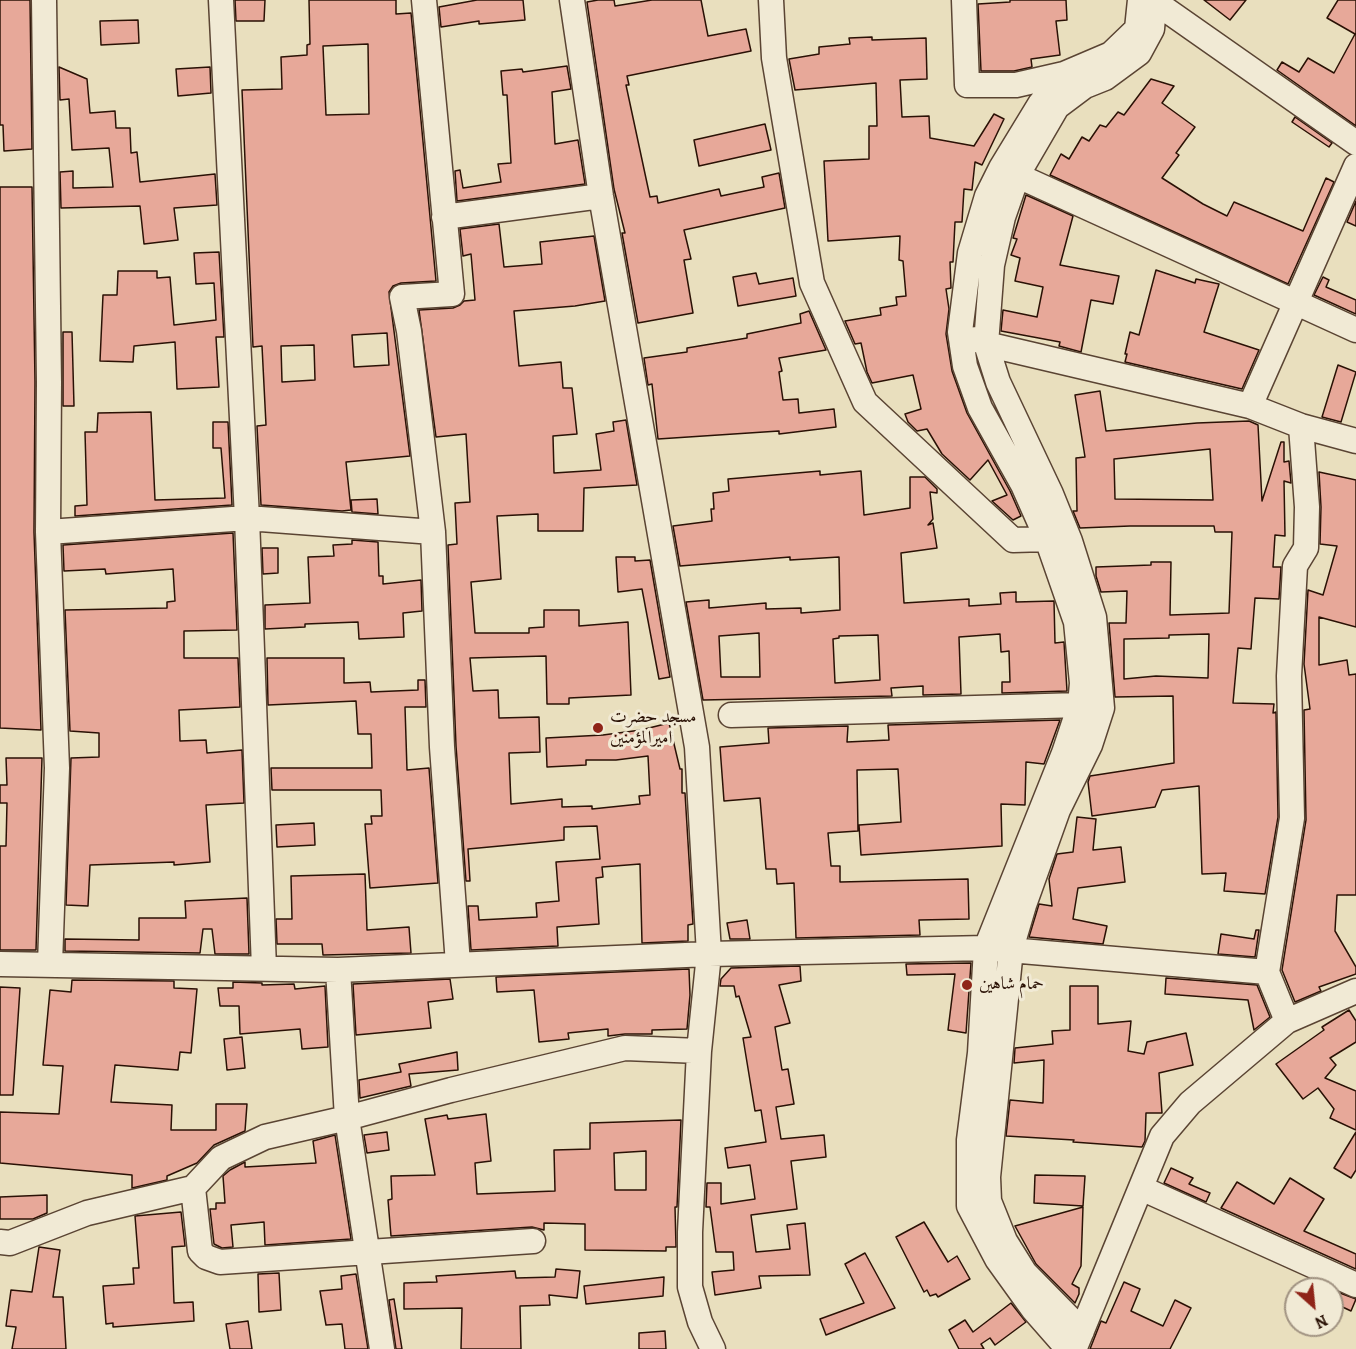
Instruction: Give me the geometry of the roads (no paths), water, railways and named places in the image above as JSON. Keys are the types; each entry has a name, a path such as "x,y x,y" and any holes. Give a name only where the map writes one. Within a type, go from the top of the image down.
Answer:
{"street":[{"path":"44,0 49,382 48,532 57,768 50,964"},
{"path":"221,0 247,518 264,968"},
{"path":"424,0 452,294 402,297 409,331 433,532 442,747 458,964"},
{"path":"572,0 601,196 697,747 709,954 699,1051 690,1232 690,1287 700,1322 713,1349"},
{"path":"771,0 774,58 812,284 865,402 1014,540 1056,542"},
{"path":"964,0 967,85 1016,85 1064,74 1111,54 1137,29 1150,1"},
{"path":"1056,542 980,408 965,366 960,332 970,253 987,196 1058,107 1085,86 1105,78 1139,53 1152,29 1150,1"},
{"path":"1150,1 1356,143"},
{"path":"1064,74 1085,86"},
{"path":"1064,74 1040,104 1009,171 1003,217 992,265 986,344 998,382 1051,494 1056,542 1076,621 1082,683 1091,706 1050,809 986,948 980,1053 969,1140 969,1206 997,1259 1033,1309 1075,1343"},
{"path":"1250,406 1356,166"},
{"path":"1009,171 1356,330"},
{"path":"444,217 601,196"},
{"path":"960,332 986,344 1250,406 1302,426 1356,441"},
{"path":"1287,1021 1267,972 1292,818 1289,676 1295,566 1306,548 1307,507 1302,426"},
{"path":"48,532 247,518 433,532"},
{"path":"731,715 1091,706"},
{"path":"1050,809 1011,949 988,1177 988,1201 1005,1241 1075,1343"},
{"path":"0,964 338,970 709,954 986,948 1267,972"},
{"path":"338,970 348,1118 382,1349"},
{"path":"1075,1343 1162,1136 1190,1103 1287,1021 1356,991"},
{"path":"0,1242 10,1243 87,1213 193,1188 221,1158 266,1137 625,1048 699,1051"},
{"path":"193,1188 200,1251 206,1257 220,1262 533,1241"},
{"path":"1142,1188 1356,1285"}],"place":[{"name":"مسجد حضرت امیرالمؤمنین","path":"598,728"},
{"name":"حمام شاهین","path":"967,985"}]}
